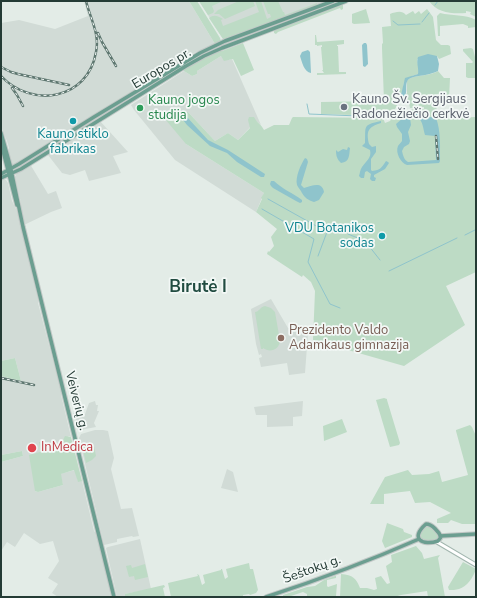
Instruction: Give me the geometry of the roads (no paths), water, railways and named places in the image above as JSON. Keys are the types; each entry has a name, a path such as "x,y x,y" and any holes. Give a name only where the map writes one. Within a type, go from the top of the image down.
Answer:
{"main road":[{"name":"Europos pr.","path":"1,178 204,56 300,13 333,1"},
{"name":"Europos pr.","path":"43,152 101,113 200,53 225,41 299,18 346,1"},
{"path":"299,18 301,15 300,13"},
{"path":"225,41 227,46"},
{"path":"184,62 186,66"},
{"path":"162,76 164,80"},
{"path":"100,119 99,117 101,113"},
{"name":"Veiverių g.","path":"1,133 16,201 114,597"},
{"name":"Veiverių g.","path":"1,143 10,172"},
{"name":"Europos pr.","path":"1,174 10,172"},
{"path":"440,536 432,526 427,524 418,533 419,539 423,542 437,542 476,565"},
{"path":"440,536 476,534"},
{"path":"437,542 440,540 440,536"},
{"name":"Šeštokų g.","path":"266,597 342,571 419,539"}],"water":[{"path":"364,43 367,45 368,64 365,67 363,66 362,45"},
{"path":"308,50 310,52 311,73 305,69 300,56 302,52"},
{"path":"428,54 437,56 439,64 438,71 409,79 406,83 406,94 402,100 400,99 405,78 418,74 418,57"},
{"path":"414,112 422,112 427,117 436,118 440,139 439,163 407,165 401,160 397,149 398,145 402,141 402,134 396,124","holes":["412,116 418,117 422,123 425,135 435,136 436,160 408,162 404,157 402,151 410,141 408,132 411,125 410,118"]},
{"path":"180,116 186,116 208,140 228,150 265,174 264,177 261,177 237,162 227,153 210,146 187,125"},
{"path":"381,121 381,123 373,126 368,133 369,144 372,147 376,146 376,152 371,159 371,170 379,169 386,161 389,163 385,169 374,175 376,178 375,181 372,181 370,179 371,174 367,171 365,172 364,178 359,176 361,168 370,155 370,150 362,146 365,143 366,127"},
{"path":"348,147 350,148 348,160 341,163 337,157 336,150 338,152 343,149 347,150"},
{"path":"305,158 308,162 301,185 304,188 319,185 324,192 319,200 314,202 308,200 303,195 297,185 300,167"},
{"path":"271,181 274,181 302,200 302,202 300,203 273,188 270,184"}],"waterway":[{"path":"435,5 438,1"},
{"path":"422,22 429,13"},
{"path":"393,21 398,25 420,24"},
{"path":"307,104 309,114 383,117"},
{"path":"268,199 327,232 318,256"},
{"path":"262,209 314,239 308,262 330,304 340,308"},
{"path":"465,235 475,230"},
{"path":"348,234 365,241 380,260"},
{"path":"389,271 457,238"}],"railway":[{"path":"1,76 14,86 28,93 43,96 57,94 71,89 82,81 91,68 97,45 96,32 86,1"},
{"path":"98,33 116,66"},
{"path":"1,67 18,74 69,85"},
{"path":"12,88 23,106"},
{"path":"436,136 438,159"},
{"path":"1,378 34,385"}],"place":[{"name":"Kauno Šv. Sergijaus Radonežiečio cerkvė","path":"344,107"},
{"name":"Kauno jogos studija","path":"140,108"},
{"name":"Kauno stiklo fabrikas","path":"73,121"},
{"name":"VDU Botanikos sodas","path":"382,236"},
{"name":"Prezidento Valdo Adamkaus gimnazija","path":"281,338"},
{"name":"InMedica","path":"32,448"}],"district":[{"name":"Birutė I","path":"198,288"}]}
